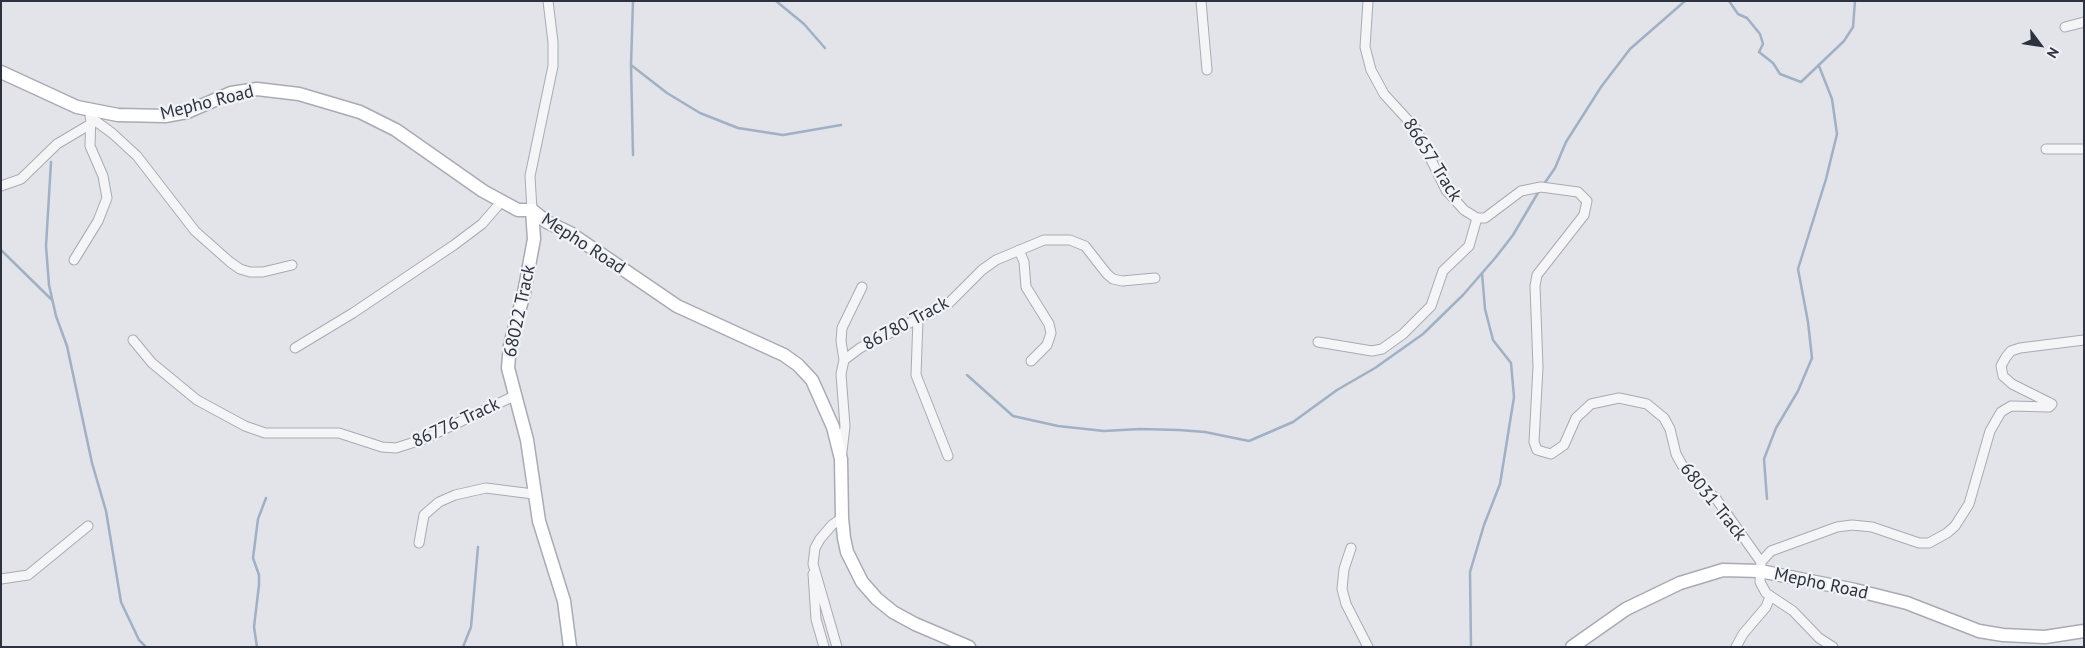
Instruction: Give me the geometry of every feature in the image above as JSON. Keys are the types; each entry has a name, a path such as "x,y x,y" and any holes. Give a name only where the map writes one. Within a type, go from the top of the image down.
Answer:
{"street":[{"name":"68022 Track","path":"548,1 553,42 553,66 530,176 534,228 532,254 508,358 509,376 526,440 533,494 564,601 570,647"},
{"path":"1201,1 1207,70"},
{"name":"86657 Track","path":"1368,1 1365,40 1367,61 1384,94 1416,129 1446,190 1464,210 1477,218 1485,218 1527,188 1541,187 1578,192 1587,202 1584,214 1579,222 1537,275"},
{"path":"2065,27 2084,22"},
{"name":"Mepho Road","path":"1,72 90,117 165,116 187,112 231,93 257,89 299,94 379,120 461,177 502,202 518,210 532,210 547,222 583,242 653,292 677,306 761,343 798,365 812,380 825,407 838,443 841,459 842,518 847,552 862,582 877,600 893,612 915,624 969,647"},
{"path":"1,186 21,179 53,148 90,117"},
{"path":"74,260 98,221 107,198 103,176 90,146 90,117"},
{"path":"90,117 112,133 136,156 195,231 230,262 240,269 250,272 263,272 292,265"},
{"path":"2046,149 2084,149"},
{"path":"295,348 353,313 454,245 482,224 502,202"},
{"path":"1318,342 1372,351 1390,344 1403,334 1431,306 1443,271 1469,246 1477,218"},
{"name":"86780 Track","path":"841,459 845,434 841,374 844,360 860,348 949,303 982,270 1019,250 1044,240 1070,240 1085,246 1113,279 1122,281 1155,278"},
{"path":"1019,250 1024,262 1026,287 1049,324 1051,333 1047,345 1031,361"},
{"name":"68031 Track","path":"1537,275 1534,286 1538,375 1534,442 1537,450 1551,454 1564,445 1576,418 1591,404 1619,398 1647,404 1664,418 1670,429 1676,454 1688,474 1717,500 1760,566 1762,588 1770,597"},
{"path":"844,360 841,347 842,328 862,287"},
{"path":"918,318 916,375 948,456"},
{"name":"86776 Track","path":"133,340 152,362 197,400 245,426 265,433 339,432 382,447 396,448 424,439 514,396"},
{"path":"1760,566 1771,551 1837,527 1852,525 1872,527 1919,543 1938,539 1955,526 1969,504 1990,431 2001,412 2011,406 2049,407 2052,404 2050,401 2012,384 2003,376 2001,366 2011,351 2084,340"},
{"path":"419,543 424,515 434,506 454,495 486,488 533,494"},
{"path":"824,647 816,619 813,564 815,548 832,525 842,518"},
{"path":"1,579 28,574 88,526"},
{"path":"1351,548 1344,569 1342,589 1346,604 1368,647"},
{"path":"813,564 837,647"},
{"name":"Mepho Road","path":"1572,647 1626,609 1680,583 1723,570 1760,566 1908,603 1979,631 2003,635 2045,637 2084,631"},
{"path":"1736,647 1743,634 1766,606 1770,597 1793,611 1813,632 1833,647"}],"waterway":[{"path":"633,1 631,65 633,155"},
{"path":"776,1 804,24 825,48"},
{"path":"1544,184 1555,168 1566,142 1601,87 1630,49 1685,1"},
{"path":"1729,1 1738,14 1747,18 1760,34 1763,44 1759,52 1773,63 1780,74 1801,82 1844,41 1853,27 1855,1"},
{"path":"631,65 667,93 700,113 738,128 783,135 841,125"},
{"path":"1767,499 1764,459 1776,428 1798,391 1812,358 1808,322 1798,269 1826,179 1837,134 1832,99 1819,66"},
{"path":"51,162 46,246 49,285 56,316 67,346 92,463 106,511 121,602 139,640 146,647"},
{"path":"967,375 1013,416 1058,426 1104,431 1140,429 1179,430 1205,432 1249,441 1293,422 1337,390 1375,368 1423,334 1463,295 1496,257 1513,235 1539,191"},
{"path":"1,250 52,300"},
{"path":"1471,647 1470,572 1484,525 1500,484 1514,397 1511,363 1493,340 1485,309 1482,273"},
{"path":"257,647 254,627 259,575 253,558 258,519 266,498"},
{"path":"463,647 471,627 478,547"}]}
